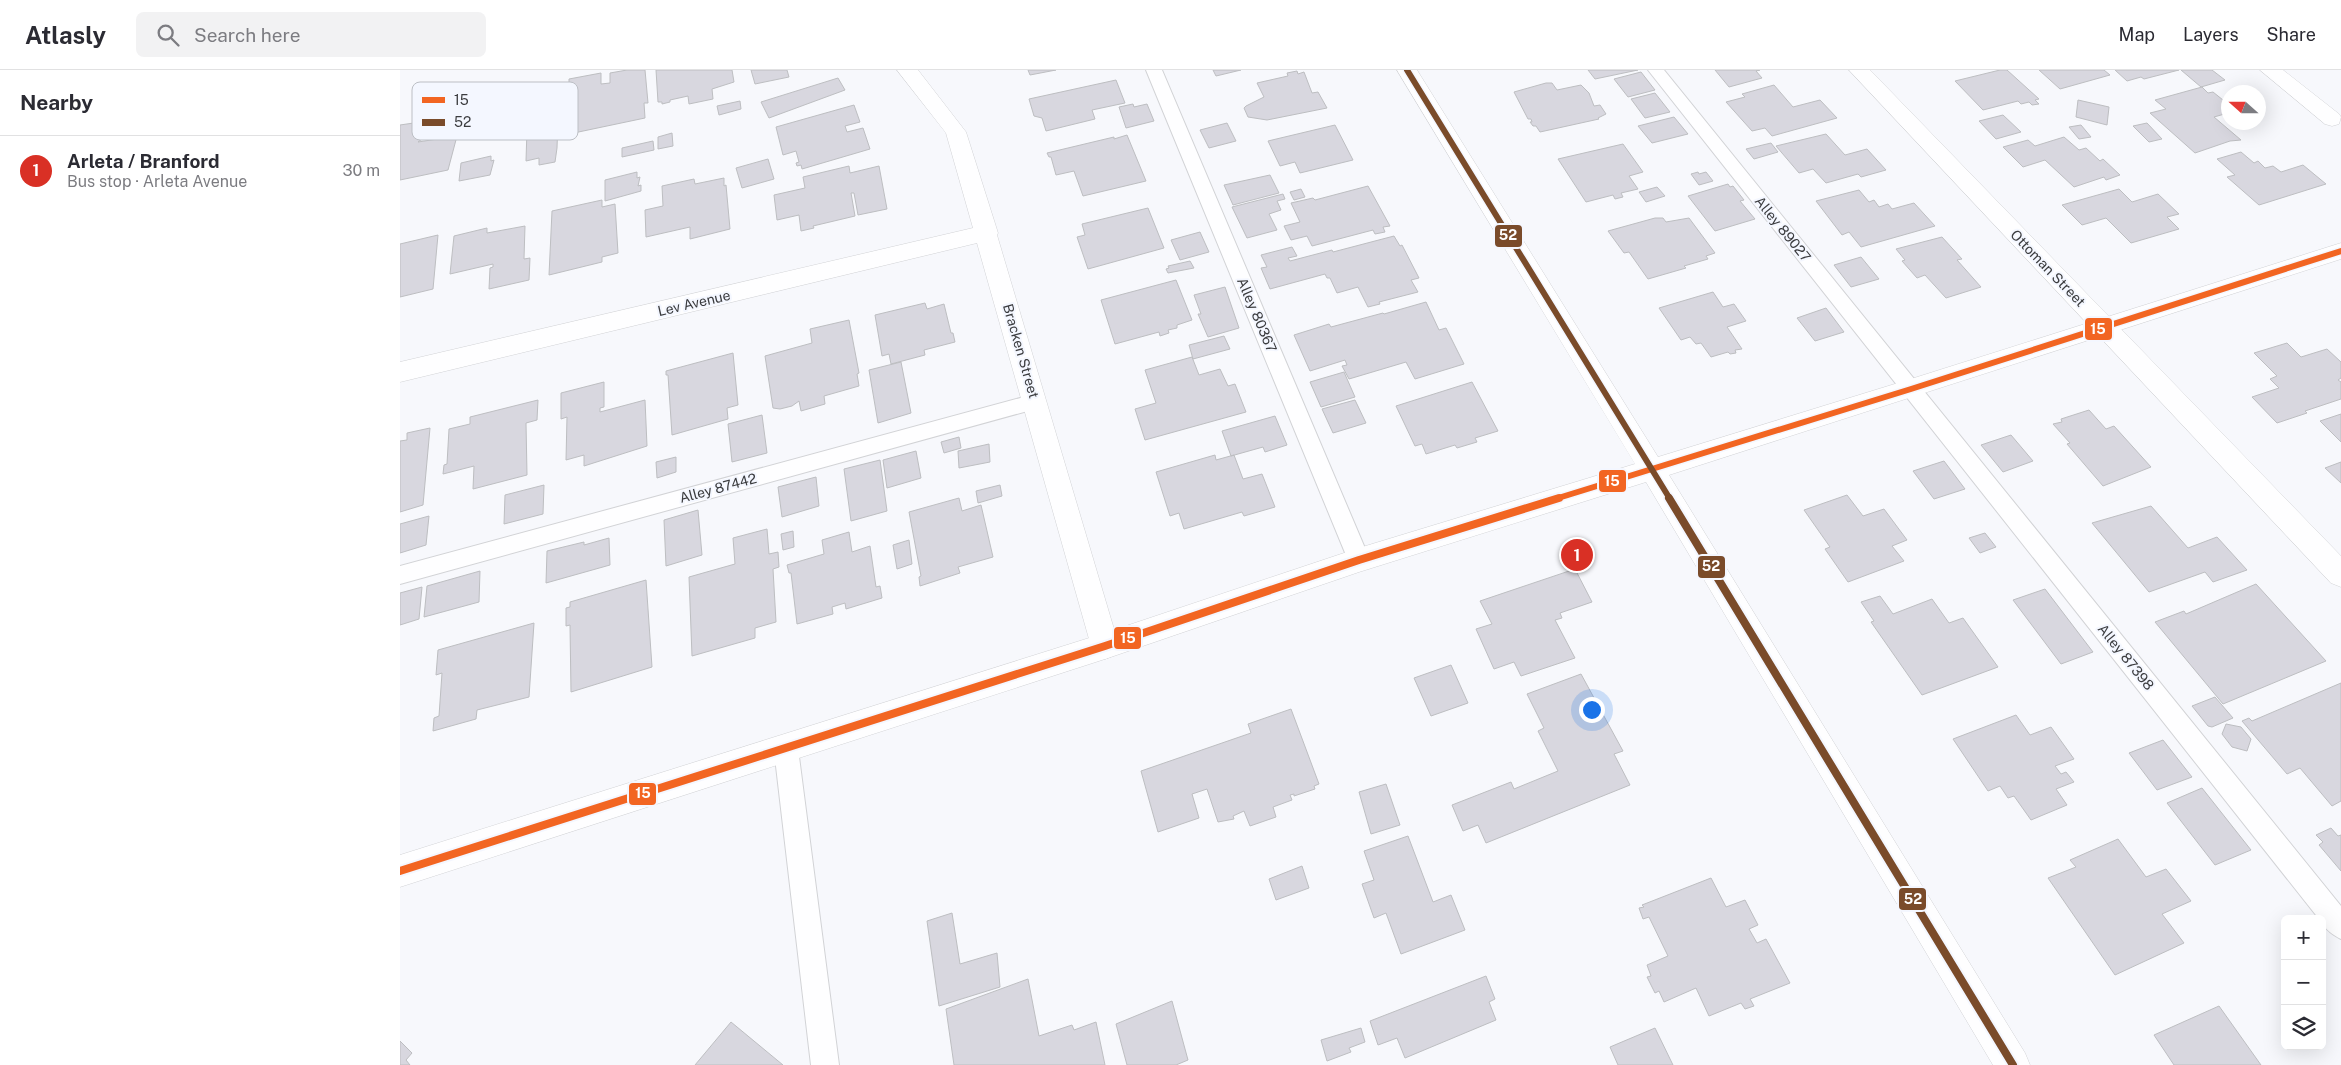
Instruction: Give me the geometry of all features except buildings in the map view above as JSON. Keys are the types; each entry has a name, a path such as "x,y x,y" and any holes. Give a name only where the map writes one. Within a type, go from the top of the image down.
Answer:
{"main road":[{"name":"Bracken Street","path":"907,70 956,132 988,233 1105,646"},
{"path":"1407,70 1770,662 2013,1065"},
{"name":"Ottoman Street","path":"1859,70 2341,575"},
{"path":"2270,70 2332,119"},
{"name":"Lev Avenue","path":"400,372 988,233"},
{"path":"400,871 1105,646 1359,560 1911,389 2341,251"}],"lane":[{"name":"Alley 80367","path":"1154,70 1359,560"},
{"name":"Alley 89027","path":"1656,70 1911,389"},
{"name":"Alley 87398","path":"1911,389 2341,926"},
{"name":"Alley 87442","path":"400,575 1036,402"},
{"path":"786,749 825,1065"}],"transit line":[{"name":"52","path":"1407,70 1770,662 2013,1065"},
{"name":"15","path":"400,871 1105,646 1359,560 1911,389 2341,251"}],"place":[{"name":"Arleta / Branford","path":"1577,555"}]}
